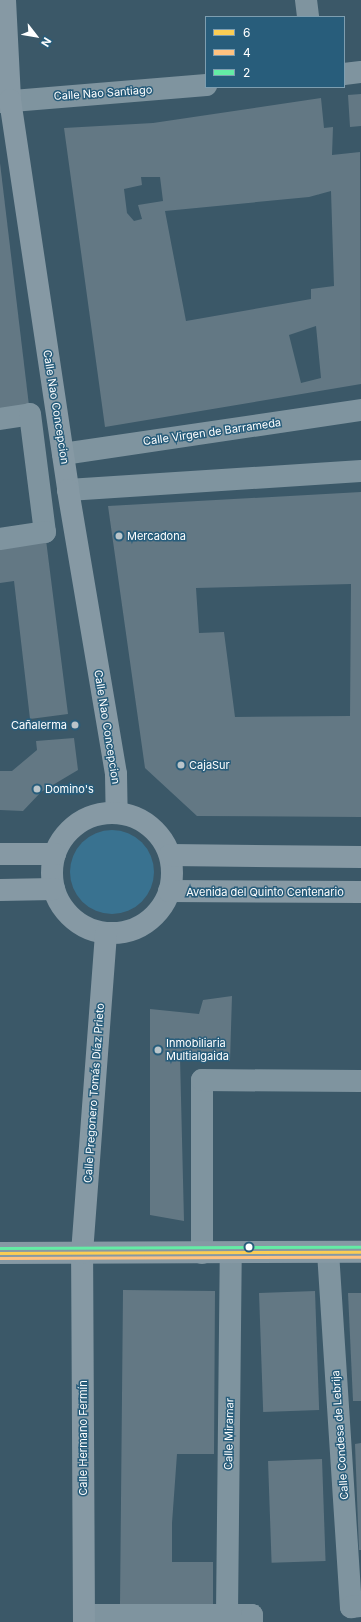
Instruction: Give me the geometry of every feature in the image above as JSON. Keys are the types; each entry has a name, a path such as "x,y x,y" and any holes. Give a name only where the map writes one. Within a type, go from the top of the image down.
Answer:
{"street":[{"name":"Calle Nao Concepcion","path":"5,0 5,101 116,774 117,813"},
{"path":"306,0 308,16"},
{"path":"345,74 361,72"},
{"name":"Calle Nao Santiago","path":"5,101 205,85"},
{"name":"Calle Virgen de Barrameda","path":"63,454 361,410"},
{"path":"0,419 30,414 45,532 0,539"},
{"path":"68,490 361,471"},
{"path":"117,813 135,817 150,826 162,839 170,855 172,873 169,891 160,910 145,923 126,932 106,933 88,929 73,919 62,906 54,889 52,872 55,854 65,836 79,822 97,814 117,813"},
{"path":"0,854 55,854"},
{"path":"170,855 361,857"},
{"path":"0,890 54,889"},
{"name":"Avenida del Quinto Centenario","path":"169,891 361,892"},
{"name":"Calle Pregonero Tomás Díaz Prieto","path":"82,1253 106,933"},
{"path":"202,1253 202,1080 361,1081"},
{"path":"0,1252 361,1252"},
{"name":"Calle Condesa de Lebrija","path":"328,1252 351,1606 361,1606"},
{"name":"Calle Hermano Fermín","path":"82,1253 84,1618"},
{"name":"Calle Miramar","path":"227,1614 231,1253"},
{"path":"84,1618 227,1614 252,1618"}],"shaded area":[{"path":"112,830 128,833 142,842 151,856 154,872 151,888 142,902 128,911 112,914 96,911 82,902 73,888 70,872 73,856 82,842 96,833"}],"building":[{"path":"361,94 361,126 350,127 348,95"},
{"path":"321,98 324,128 333,127 332,155 360,152 361,384 105,427 64,128 153,123","holes":["141,177 160,177 163,201 138,205 142,219 134,221 127,213 124,189 142,185","331,191 334,286 311,289 311,299 186,321 165,211 309,197","316,326 321,378 301,383 289,335"]},
{"path":"0,163 30,414 0,419"},
{"path":"361,492 361,817 197,816 145,768 108,506","holes":["351,584 350,716 235,717 224,632 199,633 196,588"]},
{"path":"45,532 68,714 30,719 14,581 0,583 0,539"},
{"path":"74,738 78,770 41,792 23,811 0,810 0,771 12,771 37,750 36,741"},
{"path":"232,996 230,1061 180,1057 184,1221 150,1215 150,1009 199,1014 203,1000"},
{"path":"123,1290 215,1291 214,1454 177,1454 172,1523 172,1562 213,1562 213,1607 120,1605"},
{"path":"315,1291 319,1410 263,1412 259,1293"},
{"path":"348,1293 361,1293 361,1401 353,1401"},
{"path":"361,1443 361,1550 359,1550 355,1444"},
{"path":"322,1459 326,1561 272,1563 268,1461"}],"transit line":[{"name":"2","path":"0,1248 361,1247"},
{"name":"6","path":"0,1253 361,1252"},
{"name":"4","path":"0,1258 361,1257"}],"place":[{"name":"Mercadona","path":"119,536"},
{"name":"Cañalerma","path":"75,725"},
{"name":"CajaSur","path":"181,765"},
{"name":"Domino's","path":"37,789"},
{"name":"Inmobiliaria Multialgaida","path":"158,1050"}]}
